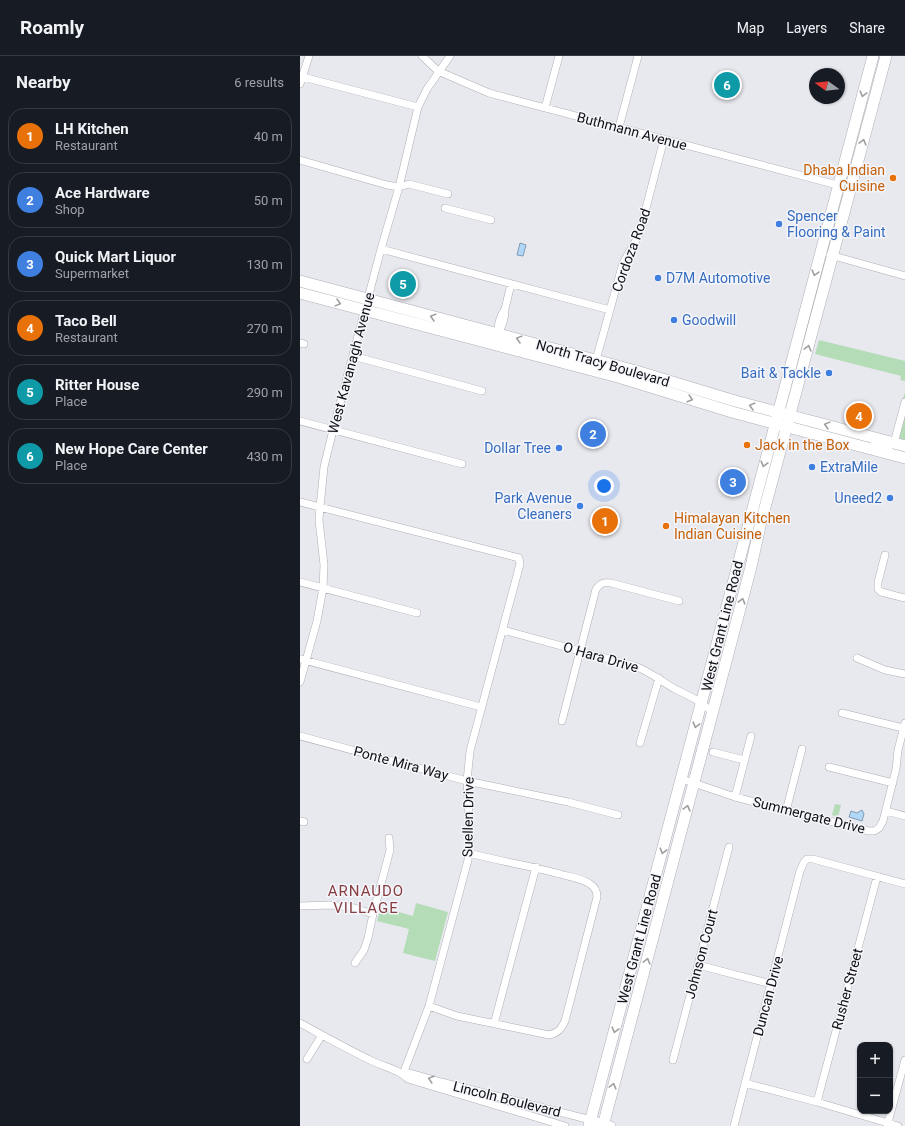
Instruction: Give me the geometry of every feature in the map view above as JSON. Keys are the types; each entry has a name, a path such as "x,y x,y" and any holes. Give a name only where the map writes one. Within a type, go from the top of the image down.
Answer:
{"main road":[{"name":"West Grant Line Road","path":"590,1123 873,56"},
{"name":"West Grant Line Road","path":"606,1125 788,421 886,56"},
{"name":"North Tracy Boulevard","path":"300,282 596,360 776,418"},
{"name":"North Tracy Boulevard","path":"300,293 776,418 900,444"},
{"name":"North Tracy Boulevard","path":"788,421 858,445 905,458"},
{"path":"729,601 731,608 731,623 735,627"}],"street":[{"path":"300,84 309,56"},
{"name":"Buthmann Avenue","path":"422,56 438,71 489,93 851,188"},
{"name":"West Kavanagh Avenue","path":"300,682 303,660 317,621 323,588 324,564 319,520 324,467 381,249 399,187 418,107 438,71 450,56"},
{"path":"545,108 559,56"},
{"path":"619,127 638,56"},
{"path":"303,77 418,107"},
{"name":"Cordoza Road","path":"596,360 623,263 639,235 664,139"},
{"path":"300,160 387,185 399,187 409,184 448,194"},
{"path":"445,208 491,220"},
{"path":"381,249 610,310"},
{"path":"821,253 905,276"},
{"path":"432,328 449,328 491,338 495,337 498,334 500,316 505,309 511,284"},
{"path":"353,356 482,390"},
{"path":"549,359 558,357 592,364 596,360"},
{"path":"858,445 867,442 886,447 900,444 905,402"},
{"path":"300,421 462,464"},
{"path":"300,502 320,507"},
{"name":"Suellen Drive","path":"320,507 519,558 520,564 470,751 467,781 470,834 469,853 429,1006 403,1074"},
{"path":"885,555 878,582 878,589 881,592 905,598"},
{"path":"300,582 417,613"},
{"path":"562,721 596,589 600,584 603,582 610,583 679,601"},
{"name":"O Hara Drive","path":"502,630 635,666 653,674 675,689 702,702 712,712"},
{"path":"857,658 886,670 905,674"},
{"path":"303,660 481,707"},
{"path":"640,743 658,678"},
{"path":"842,713 904,726"},
{"name":"Summergate Drive","path":"682,779 735,797 786,811 869,831 874,830 879,828 886,811 902,751 904,726"},
{"name":"Ponte Mira Way","path":"300,736 467,781 568,802 618,815"},
{"path":"735,797 751,736"},
{"path":"786,811 802,749"},
{"path":"713,752 744,760"},
{"path":"829,767 893,783"},
{"path":"886,811 905,816"},
{"path":"355,963 364,950 368,938 390,850 389,838"},
{"name":"Johnson Court","path":"673,1060 729,847"},
{"path":"429,1006 457,1016 550,1035 556,1033 562,1028 565,1021 597,897 597,891 592,885 581,879 536,867 498,861 469,853"},
{"name":"Duncan Drive","path":"734,1126 802,866 807,859 813,859 877,877"},
{"path":"494,1024 536,867"},
{"path":"877,877 905,884"},
{"name":"Rusher Street","path":"817,1102 877,877"},
{"path":"300,906 330,905 351,907 373,914"},
{"path":"698,964 771,984"},
{"name":"Lincoln Boulevard","path":"300,1022 375,1062 403,1074 408,1079 565,1126"},
{"path":"307,1059 322,1035"},
{"path":"887,1125 905,1060"},
{"name":"Lincoln Boulevard","path":"403,1074 410,1073 590,1123 606,1125"},
{"path":"745,1083 817,1102 887,1125 898,1126"}],"green space":[{"path":"819,340 905,361 905,381 900,380 901,376 815,354"},
{"path":"905,392 905,442 900,439 900,435 893,433"},
{"path":"835,804 841,805 838,817 832,815"},
{"path":"416,903 448,912 435,961 403,953 409,929 377,921 381,907 413,916"}],"water":[{"path":"520,243 526,245 523,256 517,255"},
{"path":"862,810 864,814 862,821 849,817 851,811 857,813"}],"place":[{"name":"New Hope Care Center","path":"727,85"},
{"name":"Dhaba Indian Cuisine","path":"893,178"},
{"name":"Spencer Flooring & Paint","path":"779,224"},
{"name":"D7M Automotive","path":"658,278"},
{"name":"Ritter House","path":"403,284"},
{"name":"Goodwill","path":"674,320"},
{"name":"Bait & Tackle","path":"829,373"},
{"name":"Taco Bell","path":"859,416"},
{"name":"Ace Hardware","path":"593,434"},
{"name":"Jack in the Box","path":"747,445"},
{"name":"Dollar Tree","path":"559,448"},
{"name":"ExtraMile","path":"812,467"},
{"name":"Quick Mart Liquor","path":"733,482"},
{"name":"Uneed2","path":"890,498"},
{"name":"Park Avenue Cleaners","path":"580,506"},
{"name":"LH Kitchen","path":"605,521"},
{"name":"Himalayan Kitchen Indian Cuisine","path":"666,526"}],"district":[{"name":"ARNAUDO VILLAGE","path":"366,900"}]}
